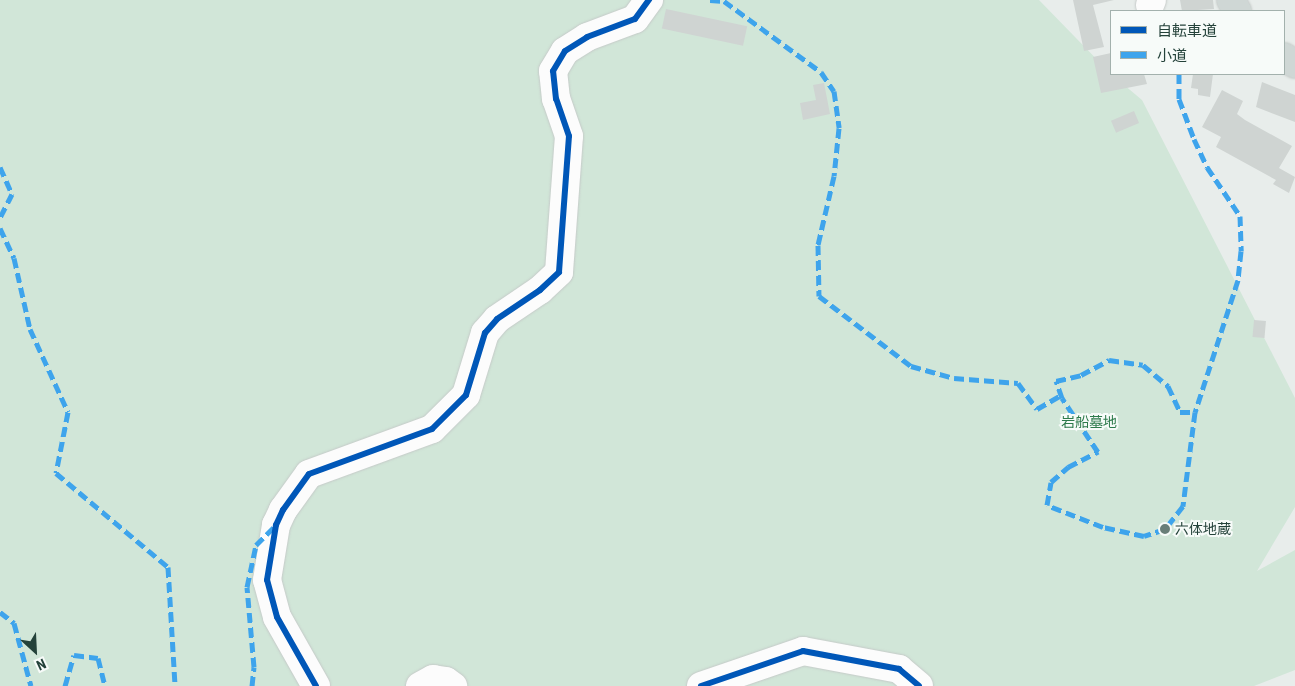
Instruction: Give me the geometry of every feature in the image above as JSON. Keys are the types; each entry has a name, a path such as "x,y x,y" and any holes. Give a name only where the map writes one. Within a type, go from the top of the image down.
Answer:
{"street":[{"path":"316,686 277,617 267,580 276,525 283,510 309,474 432,429 466,394 485,334 497,319 540,290 559,272 569,136 556,99 554,71 565,51 587,37 635,19 649,0"},
{"path":"701,686 803,651 899,669 919,686"},
{"path":"420,686 433,680 446,680 453,686"}],"green space":[{"name":"岩船墓地","path":"0,0 1039,0 1110,75 1142,100 1295,398 1295,507 1257,571 1295,550 1295,670 1254,686 0,686"}],"building":[{"path":"1073,0 1114,0 1093,5 1104,47 1084,51"},
{"path":"1180,0 1213,0 1214,9 1182,10"},
{"path":"666,9 747,26 743,46 662,29"},
{"path":"1110,53 1110,75 1144,75 1147,84 1101,93 1093,57"},
{"path":"1193,75 1213,75 1210,97 1198,95 1198,89 1191,88"},
{"path":"1262,82 1295,95 1295,122 1256,107"},
{"path":"824,83 830,114 803,120 800,103 816,100 813,85"},
{"path":"1222,90 1243,101 1237,114 1292,146 1279,168 1295,177 1289,193 1273,184 1276,180 1216,147 1221,137 1202,127"},
{"path":"1134,111 1139,123 1116,133 1111,121"},
{"path":"1254,320 1266,321 1264,338 1253,337"}],"marked path":[{"path":"710,0 724,1 821,72 834,91 839,128 834,176 818,245 819,296 911,366 954,378 1018,383 1037,409 1061,395"},
{"path":"1179,75 1179,99 1194,139 1207,167 1240,216 1241,251 1238,280 1195,412"},
{"path":"0,167 12,194 0,218"},
{"path":"0,228 14,258 30,329 68,412 56,473 168,567 175,686"},
{"path":"1109,360 1143,365 1168,386 1180,412 1195,412 1183,506 1165,529 1144,536 1103,527 1047,505 1051,482 1068,467 1098,452 1062,398 1056,381 1081,375 1109,360"},
{"path":"252,686 254,667 247,587 256,545 274,527"},
{"path":"0,612 14,623 31,686"},
{"path":"65,686 74,655 98,658 105,686"}],"cycle path":[{"path":"316,686 277,617 267,580 276,525 283,510 309,474 432,429 466,395 485,333 497,319 540,290 559,272 569,136 556,99 553,71 565,51 587,37 635,19 649,0"},
{"path":"701,686 803,651 899,669 919,686"}],"place":[{"name":"六体地蔵","path":"1165,529"}]}
